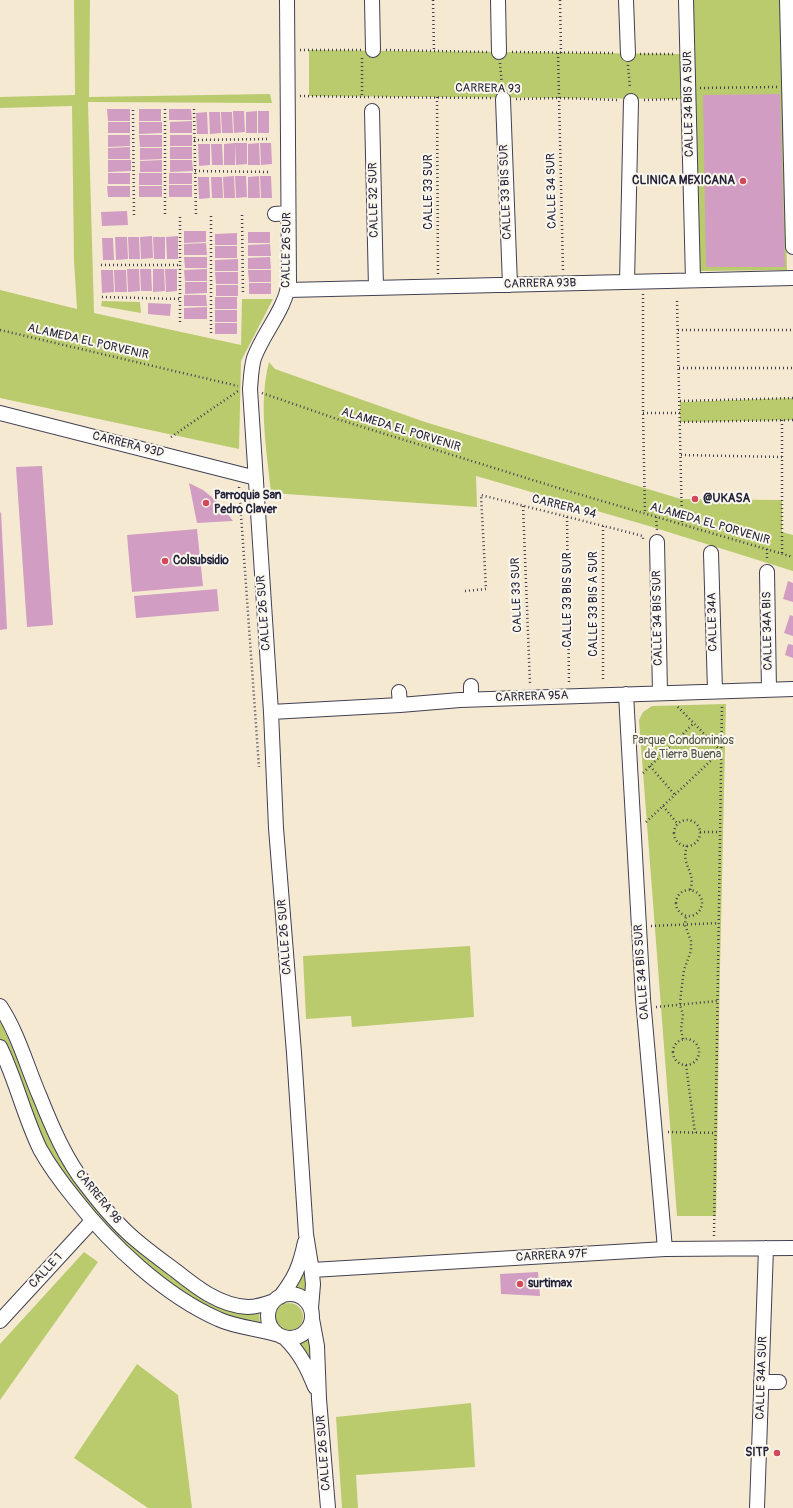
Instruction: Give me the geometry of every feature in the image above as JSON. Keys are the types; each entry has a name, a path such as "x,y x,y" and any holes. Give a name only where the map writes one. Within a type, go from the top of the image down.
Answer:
{"street":[{"name":"CALLE 26 SUR","path":"287,0 288,97 282,214 288,290 283,303 254,358 247,388 256,478 271,712 276,828 294,1053 306,1234 312,1270 312,1313 317,1346 319,1399 328,1508"},
{"path":"367,50 372,0"},
{"path":"498,0 499,52"},
{"path":"626,0 628,54"},
{"name":"CALLE 34 BIS A SUR","path":"686,0 693,280"},
{"path":"787,0 793,247"},
{"name":"CALLE 33 BIS SUR","path":"503,99 510,284"},
{"path":"627,282 630,101"},
{"name":"CALLE 32 SUR","path":"372,112 376,288"},
{"name":"CARRERA 93B","path":"288,290 793,278"},
{"name":"CARRERA 93D","path":"0,413 256,478"},
{"name":"CALLE 34 BIS SUR","path":"657,542 660,693"},
{"name":"CALLE 34A","path":"711,553 718,697"},
{"name":"CALLE 34A BIS","path":"767,572 769,690"},
{"name":"CARRERA 95A","path":"271,712 400,698 471,693 660,693 718,697 769,690 793,689"},
{"name":"CALLE 34 BIS SUR","path":"626,694 644,999 665,1249"},
{"name":"CARRERA 98","path":"0,1006 14,1032 40,1097 68,1158 85,1185 128,1233 185,1278 222,1301 235,1306 249,1307 277,1299"},
{"name":"CARRERA 98","path":"0,1047 40,1147 59,1179 92,1221 111,1242 147,1273 200,1311 231,1324 265,1330 282,1337"},
{"name":"CALLE 1","path":"0,1321 92,1221"},
{"name":"CALLE 26 SUR","path":"277,1299 296,1273 302,1258 306,1234"},
{"name":"CALLE 34A SUR","path":"757,1508 766,1248"},
{"name":"CARRERA 97F","path":"312,1270 665,1249 793,1248"},
{"path":"285,1295 298,1296 308,1303 312,1313 310,1326 306,1332 293,1338 282,1337 274,1331 268,1320 271,1307 277,1299 285,1295"},
{"name":"CALLE 26 SUR","path":"282,1337 293,1346 306,1364 319,1399"},
{"path":"762,1382 779,1382"}],"path":[{"path":"433,0 434,51"},
{"name":"CALLE 34 SUR","path":"560,0 559,98 563,283"},
{"path":"362,97 367,50"},
{"path":"499,52 503,99"},
{"path":"628,54 630,101"},
{"name":"CARRERA 93","path":"288,97 437,97 503,99 559,98 630,101 688,93 789,87"},
{"name":"CALLE 33 SUR","path":"437,97 438,286"},
{"path":"165,109 165,217"},
{"path":"194,109 196,216"},
{"path":"134,110 134,218"},
{"path":"194,140 268,139"},
{"path":"195,171 270,172"},
{"path":"242,215 243,294"},
{"path":"211,216 211,333"},
{"path":"180,217 180,322"},
{"path":"102,266 180,265"},
{"path":"643,281 645,514"},
{"path":"102,298 180,299"},
{"path":"678,301 682,524"},
{"name":"ALAMEDA EL PORVENIR","path":"0,330 247,388 337,419 570,492 793,557"},
{"path":"678,330 793,330"},
{"path":"679,368 793,368"},
{"path":"171,437 247,388"},
{"path":"680,402 793,398"},
{"path":"643,413 680,413"},
{"path":"782,420 782,554"},
{"path":"680,422 793,420"},
{"path":"680,455 782,457"},
{"name":"CARRERA 94","path":"465,591 486,590 481,495 643,536"},
{"name":"CALLE 33 SUR","path":"523,506 530,684"},
{"name":"CALLE 33 BIS SUR","path":"567,517 569,683"},
{"name":"CALLE 33 BIS A SUR","path":"603,526 604,682"},
{"path":"714,1236 721,752 718,697"},
{"path":"675,703 721,752"},
{"path":"639,776 694,723"},
{"path":"643,825 721,752"},
{"path":"650,766 675,795"},
{"path":"663,806 677,824"},
{"path":"689,819 696,824 700,832 698,840 691,846 678,843 673,836 673,832 677,824 680,821 689,819"},
{"path":"700,832 720,832"},
{"path":"686,846 685,863 692,880 690,890"},
{"path":"690,890 698,894 702,900 702,905 698,913 695,915 686,916 678,911 676,903 682,892 690,890"},
{"path":"683,1039 681,1030 683,1014 680,1005 682,981 687,959 691,950 691,941 685,924 686,916"},
{"path":"650,926 719,923"},
{"path":"656,1007 717,1001"},
{"path":"687,1038 695,1042 699,1049 696,1061 686,1065 675,1060 673,1051 676,1043 683,1039 687,1038"},
{"path":"686,1065 695,1132"},
{"path":"666,1132 715,1132"}],"green space":[{"path":"74,0 90,0 89,97 270,94 272,103 88,102 94,313 241,345 242,299 273,299 241,361 239,449 0,398 0,290 77,309 74,261 72,106 0,108 0,97 75,95"},
{"path":"693,0 782,0 787,270 698,271"},
{"path":"309,50 681,54 681,99 309,96"},
{"path":"102,301 140,302 141,313 101,306"},
{"path":"269,362 275,369 425,422 681,499 782,500 782,532 793,535 793,571 649,526 476,476 477,507 271,493 264,428 264,395"},
{"path":"793,398 793,420 680,422 680,402"},
{"name":"Parque Condominios de Tierra Buena","path":"726,704 716,1216 677,1216 639,720 643,712 652,706"},
{"path":"470,946 474,1017 352,1027 351,1016 306,1019 303,956"},
{"path":"0,1019 56,1150 160,1267 259,1312 260,1324 224,1316 194,1301 131,1255 101,1225 58,1166 42,1139 10,1060 0,1040"},
{"path":"84,1252 98,1262 0,1400 0,1344"},
{"path":"305,1267 308,1296 299,1291 291,1290"},
{"path":"289,1303 299,1307 303,1317 299,1327 289,1331 279,1327 275,1317 279,1307"},
{"path":"311,1334 313,1366 294,1343 304,1341"},
{"path":"137,1364 178,1395 192,1508 148,1508 74,1458"},
{"path":"471,1403 475,1467 356,1475 358,1508 342,1508 336,1417"}],"building":[{"name":"CLINICA MEXICANA","path":"780,94 785,267 706,267 703,95"},
{"path":"107,109 130,109 130,121 108,121"},
{"path":"139,109 161,109 161,121 139,121"},
{"path":"169,109 191,109 192,120 169,120"},
{"path":"233,111 244,111 245,132 234,133"},
{"path":"257,111 257,133 246,133 246,112"},
{"path":"258,111 269,111 269,133 258,133"},
{"path":"207,112 208,134 197,134 196,113"},
{"path":"209,112 220,112 221,133 210,134"},
{"path":"221,112 232,112 233,133 222,133"},
{"path":"192,121 192,133 170,133 170,122"},
{"path":"108,122 130,122 130,133 108,133"},
{"path":"139,122 162,122 162,133 139,134"},
{"path":"108,135 130,135 130,146 108,147"},
{"path":"139,135 162,135 162,147 140,147"},
{"path":"170,135 192,135 192,146 170,146"},
{"path":"235,143 247,143 247,164 236,165"},
{"path":"235,143 235,165 224,165 224,144"},
{"path":"259,143 260,165 248,165 248,144"},
{"path":"260,143 271,143 272,164 261,165"},
{"path":"198,144 210,144 210,165 199,166"},
{"path":"211,144 222,144 223,165 212,165"},
{"path":"130,147 130,159 108,159 108,148"},
{"path":"170,147 192,147 192,159 170,159"},
{"path":"140,148 162,148 162,159 140,160"},
{"path":"108,160 131,160 131,171 108,172"},
{"path":"162,160 162,172 140,172 140,161"},
{"path":"170,160 192,160 193,171 170,172"},
{"path":"108,173 130,173 130,184 108,184"},
{"path":"139,173 162,173 162,185 139,185"},
{"path":"169,173 192,173 192,184 169,184"},
{"path":"234,176 235,198 224,198 223,177"},
{"path":"235,176 246,176 247,197 236,198"},
{"path":"259,176 260,198 248,198 248,177"},
{"path":"260,176 271,176 272,198 261,198"},
{"path":"198,177 209,177 210,198 199,199"},
{"path":"211,177 222,177 223,198 212,198"},
{"path":"169,185 192,185 192,197 169,197"},
{"path":"107,186 130,186 130,197 108,197"},
{"path":"139,186 162,186 162,197 139,197"},
{"path":"127,211 128,225 102,226 101,212"},
{"path":"184,231 206,231 206,242 184,243"},
{"path":"248,232 270,232 270,243 248,243"},
{"path":"237,233 237,245 215,245 215,234"},
{"path":"152,236 153,258 141,259 140,237"},
{"path":"178,236 178,259 167,259 166,237"},
{"path":"115,237 127,237 128,259 116,260"},
{"path":"128,237 139,237 140,259 129,259"},
{"path":"153,237 165,237 165,259 154,259"},
{"path":"102,238 113,238 114,260 103,260"},
{"path":"206,243 207,255 184,255 184,244"},
{"path":"270,244 271,256 248,256 248,245"},
{"path":"215,246 237,246 237,258 215,258"},
{"path":"184,257 207,257 207,268 185,268"},
{"path":"270,257 271,269 248,269 248,258"},
{"path":"238,259 238,271 215,271 215,260"},
{"path":"127,269 139,269 140,291 128,292"},
{"path":"140,269 151,269 152,291 141,291"},
{"path":"153,269 164,269 165,291 153,292"},
{"path":"165,269 177,269 177,291 166,292"},
{"path":"207,269 207,281 185,281 184,270"},
{"path":"101,270 113,270 114,292 102,293"},
{"path":"114,270 126,270 127,292 115,292"},
{"path":"248,270 271,270 271,282 249,282"},
{"path":"215,272 238,272 238,284 216,284"},
{"path":"185,282 207,282 207,293 185,294"},
{"path":"249,283 271,283 271,294 249,294"},
{"path":"216,285 238,285 238,296 216,296"},
{"path":"184,295 206,295 207,306 184,306"},
{"path":"215,297 237,297 237,309 215,309"},
{"path":"148,303 171,304 170,316 148,314"},
{"path":"207,307 207,319 184,319 184,308"},
{"path":"215,310 237,310 237,322 215,322"},
{"path":"215,323 237,323 237,334 215,334"},
{"path":"42,466 53,625 27,627 16,467"},
{"name":"Parroquia San Pedro Claver","path":"189,483 203,490 213,498 233,521 197,523"},
{"path":"1,512 7,629 0,630 0,513"},
{"name":"Colsubsidio","path":"197,529 203,586 132,592 127,535"},
{"path":"788,581 793,583 793,602 783,599"},
{"path":"217,589 219,611 136,618 134,596"},
{"path":"790,615 793,616 793,636 784,633"},
{"path":"788,644 793,645 793,658 785,655"},
{"name":"surtimax","path":"538,1272 540,1296 501,1294 500,1274"}],"place":[{"name":"CLINICA MEXICANA","path":"743,181"},
{"name":"@UKASA","path":"695,499"},
{"name":"Parroquia San Pedro Claver","path":"206,503"},
{"name":"Colsubsidio","path":"165,561"},
{"name":"surtimax","path":"520,1284"},
{"name":"SITP","path":"777,1453"}]}
